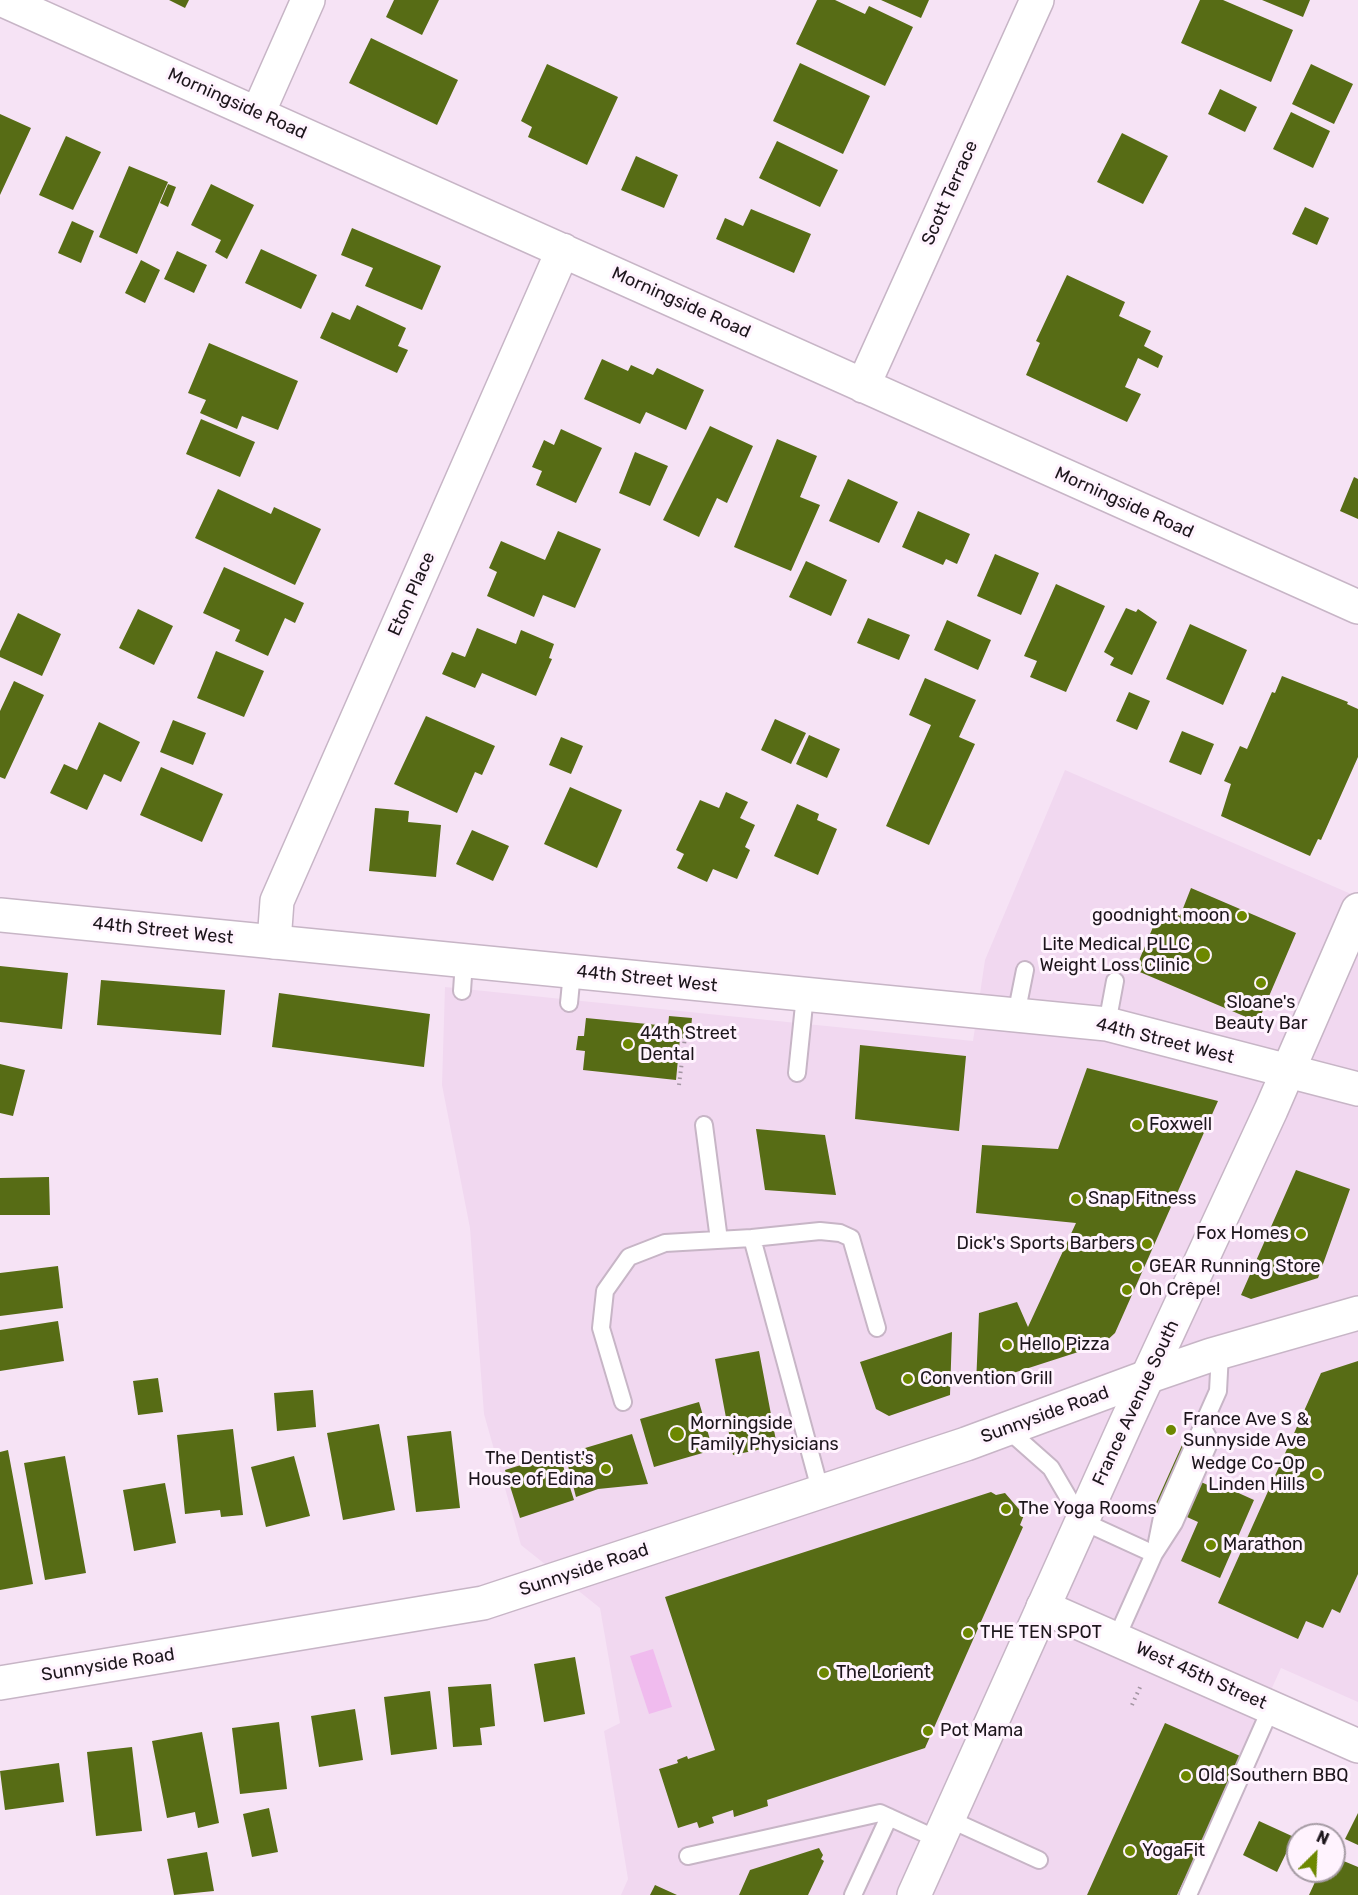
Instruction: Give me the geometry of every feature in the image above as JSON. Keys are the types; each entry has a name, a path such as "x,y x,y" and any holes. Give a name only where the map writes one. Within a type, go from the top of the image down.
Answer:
{"street":[{"name":"Morningside Road","path":"3,0 258,112 1358,607"},
{"path":"258,112 308,0"},
{"name":"Scott Terrace","path":"863,386 1037,0"},
{"name":"Eton Place","path":"274,942 277,901 563,250"},
{"name":"France Avenue South","path":"914,1895 1082,1521 1289,1070 1358,910"},
{"name":"44th Street West","path":"0,915 274,942 463,976 570,987 805,995 1107,1024 1358,1089"},
{"name":"Sunnyside Road","path":"0,1683 483,1603 821,1493 1220,1353 1358,1313"},
{"name":"West 45th Street","path":"1043,1607 1358,1746"}],"lane":[{"path":"1016,1015 1025,970"},
{"path":"1107,1024 1115,981"},
{"path":"797,1073 805,995"},
{"path":"704,1125 719,1240"},
{"path":"622,1402 601,1328 605,1291 629,1257 664,1243 820,1231 840,1233 851,1238 877,1328"},
{"path":"752,1238 821,1493"},
{"path":"1116,1639 1154,1554 1162,1517 1218,1391 1220,1353"},
{"path":"1007,1429 1051,1468 1082,1521 1154,1554"},
{"path":"1188,1895 1271,1708"},
{"path":"688,1856 880,1813 944,1829 1039,1860"},
{"path":"853,1895 889,1817"}],"path":[{"path":"679,1085 685,1037"},
{"path":"1132,1705 1143,1679"}],"shaded area":[{"path":"1065,770 1358,897 1358,1702 1281,1668 1178,1895 621,1895 628,1879 604,1731 620,1723 600,1608 521,1545 484,1414 470,1228 442,1085 445,987 973,1041 985,960"},
{"path":"653,1649 672,1707 649,1714 630,1656"}],"building":[{"path":"169,0 189,0 185,8"},
{"path":"394,0 439,0 422,35 386,17"},
{"path":"817,0 835,0 865,14 869,6 913,27 885,86 796,44"},
{"path":"881,0 929,0 921,18"},
{"path":"1200,0 1223,0 1293,30 1271,82 1181,43"},
{"path":"1262,0 1310,0 1303,17"},
{"path":"371,38 458,80 437,125 349,83"},
{"path":"800,63 870,96 843,154 773,121"},
{"path":"547,64 618,97 587,165 528,137 532,127 521,121"},
{"path":"1311,64 1353,84 1334,124 1292,104"},
{"path":"1220,89 1257,107 1245,132 1208,114"},
{"path":"1291,112 1330,131 1313,168 1273,149"},
{"path":"0,114 31,128 0,195"},
{"path":"1122,133 1168,156 1143,204 1097,182"},
{"path":"66,136 101,152 73,210 39,195"},
{"path":"777,141 838,170 820,207 759,178"},
{"path":"636,156 678,175 664,208 621,190"},
{"path":"129,166 168,182 137,254 99,237"},
{"path":"168,184 176,187 168,207 160,203"},
{"path":"211,184 254,205 227,259 215,252 221,240 191,225"},
{"path":"1305,207 1329,218 1317,245 1292,234"},
{"path":"751,209 811,234 794,273 716,239 725,218 743,226"},
{"path":"72,221 94,231 81,263 58,253"},
{"path":"352,228 441,266 422,310 365,286 373,268 341,255"},
{"path":"261,249 317,275 301,309 245,283"},
{"path":"177,251 207,265 194,293 164,279"},
{"path":"141,260 160,270 145,303 125,293"},
{"path":"1067,275 1125,302 1119,316 1151,331 1144,346 1163,356 1158,368 1138,358 1125,387 1141,394 1127,422 1026,375 1040,343 1036,341"},
{"path":"357,305 406,328 398,346 408,350 397,373 320,338 332,312 350,320"},
{"path":"209,343 298,381 278,430 242,416 237,429 200,413 206,400 188,393"},
{"path":"602,359 628,371 631,365 653,375 657,368 704,390 686,430 646,412 640,424 584,399"},
{"path":"201,419 255,442 240,477 186,454"},
{"path":"710,426 753,446 727,503 717,498 699,537 663,520"},
{"path":"561,429 602,448 576,503 536,485 542,471 532,467 544,440 554,445"},
{"path":"777,439 817,456 800,497 820,505 791,571 734,547"},
{"path":"635,452 668,466 650,506 619,493"},
{"path":"1354,477 1358,479 1358,519 1340,511"},
{"path":"848,479 898,502 879,543 829,521"},
{"path":"218,489 271,514 274,507 321,529 295,585 195,538"},
{"path":"918,511 970,534 957,564 946,559 943,565 902,547"},
{"path":"558,531 601,549 575,608 543,595 534,617 487,596 497,572 489,568 501,541 545,560"},
{"path":"995,554 1039,573 1021,615 977,596"},
{"path":"806,561 847,580 831,616 789,597"},
{"path":"224,567 304,603 295,623 285,618 268,656 235,641 240,630 203,613"},
{"path":"1056,584 1105,606 1066,692 1030,677 1037,661 1024,656"},
{"path":"1126,608 1136,612 1138,609 1157,622 1132,675 1110,665 1114,658 1104,652"},
{"path":"138,609 173,626 154,665 119,648"},
{"path":"18,613 61,634 42,676 0,657 0,651"},
{"path":"868,618 910,635 899,660 857,643"},
{"path":"947,620 991,640 978,670 934,650"},
{"path":"1190,624 1247,650 1223,705 1166,679"},
{"path":"477,628 516,644 521,630 554,644 549,658 552,659 536,696 482,673 475,688 442,674 452,652 465,657"},
{"path":"216,651 264,671 244,717 197,698"},
{"path":"1282,676 1348,702 1347,704 1358,709 1358,757 1321,840 1318,839 1310,856 1221,816 1231,784 1224,781 1240,746 1247,749 1272,692 1275,693"},
{"path":"925,678 976,700 959,737 975,744 929,845 886,826 931,725 909,715"},
{"path":"14,681 44,695 5,779 0,777 0,711"},
{"path":"1129,692 1150,701 1137,730 1116,721"},
{"path":"426,716 495,746 482,775 475,772 457,813 394,784"},
{"path":"775,719 806,733 791,764 761,750"},
{"path":"173,720 206,733 193,765 160,752"},
{"path":"99,722 140,742 121,782 104,774 87,810 50,793 64,764 77,770"},
{"path":"1182,731 1214,744 1201,775 1169,762"},
{"path":"809,735 840,749 827,778 796,764"},
{"path":"561,737 583,746 571,774 549,765"},
{"path":"161,767 223,794 202,842 140,815"},
{"path":"570,787 622,810 597,868 544,844"},
{"path":"726,792 748,802 740,818 755,825 745,847 750,850 737,879 713,869 707,882 677,868 684,854 676,850 700,800 719,808"},
{"path":"797,804 819,814 817,820 837,829 818,875 774,856"},
{"path":"375,808 409,811 408,822 441,825 436,877 369,871"},
{"path":"472,830 509,846 493,881 456,864"},
{"path":"1191,888 1296,933 1258,1022 1135,970 1161,908 1180,916"},
{"path":"0,966 68,973 62,1029 0,1022"},
{"path":"101,980 225,990 221,1035 97,1025"},
{"path":"279,993 430,1014 424,1067 272,1047"},
{"name":"44th Street Dental","path":"669,1016 692,1018 690,1039 680,1038 676,1080 583,1070 585,1051 576,1050 578,1036 584,1036 586,1018 668,1026"},
{"path":"860,1045 966,1056 959,1131 855,1119"},
{"path":"0,1064 25,1070 13,1116 0,1113"},
{"path":"1087,1068 1218,1101 1115,1333 1103,1344 976,1385 979,1313 1017,1302 1028,1327 1076,1223 976,1213 982,1145 1058,1149"},
{"path":"756,1129 825,1135 836,1195 765,1190"},
{"name":"Fox Homes","path":"1296,1170 1350,1189 1318,1278 1251,1299 1241,1295"},
{"path":"49,1177 50,1215 0,1215 0,1178"},
{"path":"58,1266 63,1308 0,1316 0,1273"},
{"path":"58,1321 64,1361 0,1371 0,1330"},
{"name":"Convention Grill","path":"952,1332 950,1395 889,1416 876,1409 860,1362"},
{"path":"759,1351 777,1446 733,1455 715,1359"},
{"name":"Wedge Co-Op Linden Hills","path":"1358,1361 1358,1574 1340,1613 1332,1609 1323,1628 1306,1621 1298,1639 1218,1603 1321,1373"},
{"path":"158,1378 163,1412 138,1415 133,1381"},
{"path":"313,1390 316,1427 277,1431 274,1393"},
{"name":"Morningside Family Physicians","path":"699,1402 713,1450 654,1467 640,1419"},
{"path":"379,1424 395,1510 343,1520 327,1433"},
{"path":"233,1429 243,1515 221,1517 220,1510 185,1514 177,1435"},
{"path":"451,1431 460,1508 416,1512 407,1436"},
{"name":"The Dentist's House of Edina","path":"632,1434 648,1484 598,1489 576,1497 565,1454"},
{"path":"1186,1436 1216,1450 1201,1482 1221,1491 1223,1486 1254,1500 1220,1578 1181,1561 1198,1522 1156,1503"},
{"path":"8,1450 33,1584 0,1590 0,1452"},
{"path":"559,1453 574,1500 520,1518 505,1470"},
{"path":"65,1456 86,1573 45,1580 24,1463"},
{"path":"294,1456 310,1516 266,1527 251,1467"},
{"path":"165,1483 176,1543 134,1551 123,1490"},
{"name":"The Lorient","path":"991,1492 996,1495 1005,1493 1024,1515 1020,1525 1023,1527 925,1748 767,1800 768,1806 734,1817 733,1810 712,1817 714,1823 699,1828 697,1822 678,1828 659,1769 678,1763 677,1760 687,1756 688,1759 715,1750 665,1597"},
{"path":"575,1657 585,1714 544,1722 534,1664"},
{"path":"491,1684 495,1726 480,1728 482,1745 453,1747 448,1687"},
{"path":"430,1691 437,1749 391,1755 384,1697"},
{"path":"355,1709 363,1760 319,1767 311,1716"},
{"path":"279,1722 287,1789 240,1794 232,1728"},
{"path":"1165,1723 1240,1756 1190,1868 1177,1895 1087,1895"},
{"path":"202,1732 219,1823 198,1828 195,1812 167,1818 152,1741"},
{"path":"132,1747 142,1831 96,1836 87,1752"},
{"path":"59,1763 64,1802 5,1810 0,1771"},
{"path":"269,1808 278,1852 252,1857 243,1814"},
{"path":"1358,1813 1358,1845 1346,1839"},
{"path":"1259,1821 1286,1833 1286,1853 1277,1872 1243,1855"},
{"path":"819,1848 823,1855 821,1859 824,1861 808,1895 739,1895 750,1870"},
{"path":"207,1852 214,1891 174,1895 167,1859"},
{"path":"1346,1862 1358,1867 1358,1895 1309,1895 1315,1883 1346,1883"},
{"path":"655,1885 677,1895 650,1895"}],"place":[{"name":"goodnight moon","path":"1242,916"},
{"name":"Lite Medical PLLC Weight Loss Clinic","path":"1203,955"},
{"name":"Sloane's Beauty Bar","path":"1261,983"},
{"name":"44th Street Dental","path":"628,1044"},
{"name":"Foxwell","path":"1137,1125"},
{"name":"Snap Fitness","path":"1076,1199"},
{"name":"Fox Homes","path":"1301,1234"},
{"name":"Dick's Sports Barbers","path":"1147,1244"},
{"name":"GEAR Running Store","path":"1137,1267"},
{"name":"Oh Crêpe!","path":"1127,1290"},
{"name":"Hello Pizza","path":"1007,1345"},
{"name":"Convention Grill","path":"908,1379"},
{"name":"France Ave S & Sunnyside Ave","path":"1171,1430"},
{"name":"Morningside Family Physicians","path":"677,1434"},
{"name":"The Dentist's House of Edina","path":"606,1469"},
{"name":"Wedge Co-Op Linden Hills","path":"1317,1474"},
{"name":"The Yoga Rooms","path":"1006,1509"},
{"name":"Marathon","path":"1211,1545"},
{"name":"THE TEN SPOT","path":"968,1633"},
{"name":"The Lorient","path":"824,1673"},
{"name":"Pot Mama","path":"928,1731"},
{"name":"Old Southern BBQ","path":"1186,1776"},
{"name":"YogaFit","path":"1130,1851"}]}
